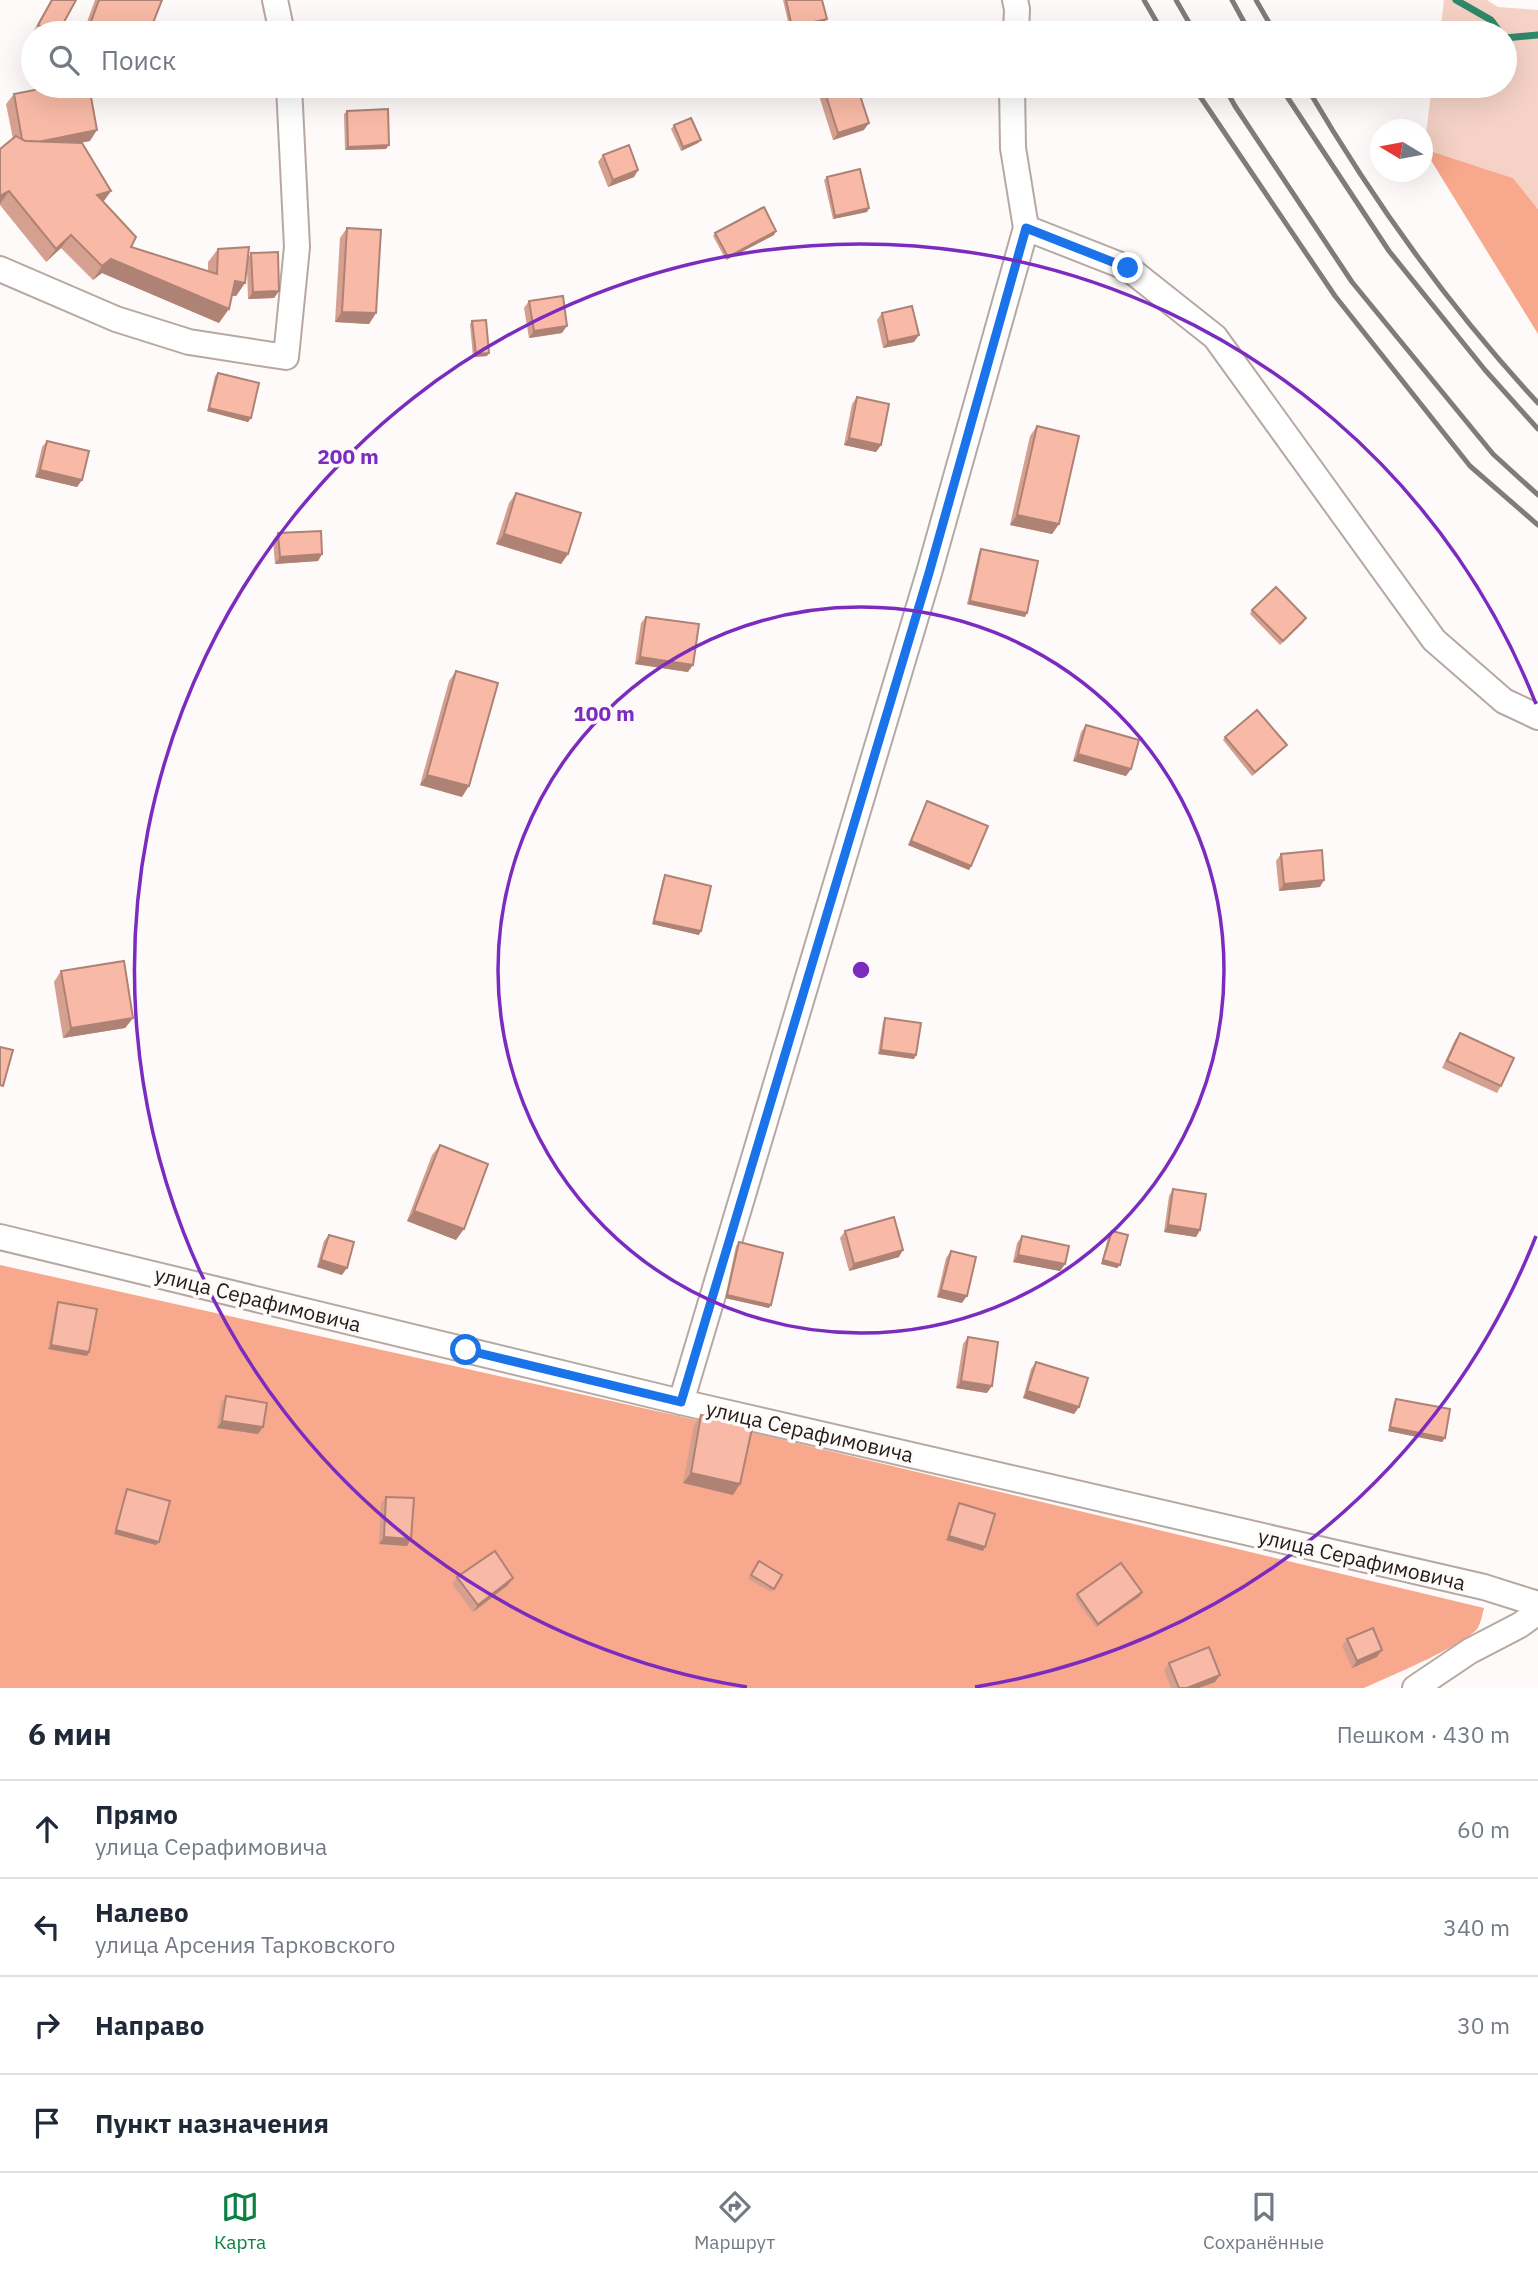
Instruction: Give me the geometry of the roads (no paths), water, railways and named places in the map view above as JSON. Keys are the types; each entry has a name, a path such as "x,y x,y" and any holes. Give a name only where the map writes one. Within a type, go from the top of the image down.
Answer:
{"street":[{"path":"275,0 279,21"},
{"path":"1015,0 1016,21"},
{"path":"0,269 116,319 189,342 286,357 297,247 290,98"},
{"path":"681,1402 929,573 1026,228 1013,148 1012,98"},
{"path":"1026,228 1128,268 1215,337 1434,640 1504,701 1538,717"},
{"name":"улица Серафимовича","path":"0,1237 681,1402 1484,1587 1538,1604"},
{"path":"1415,1688 1538,1612"}],"waterway":[{"path":"1456,0 1492,21"},
{"path":"1517,37 1538,35"}],"railway":[{"path":"1144,0 1156,21"},
{"path":"1176,0 1188,21"},
{"path":"1232,0 1243,21"},
{"path":"1256,0 1268,21"},
{"path":"1201,98 1335,296 1470,466 1538,525"},
{"path":"1231,98 1352,282 1493,454 1538,495"},
{"path":"1288,98 1389,251 1485,370 1538,429"},
{"path":"1313,98 1413,251 1473,329 1538,403"}]}
